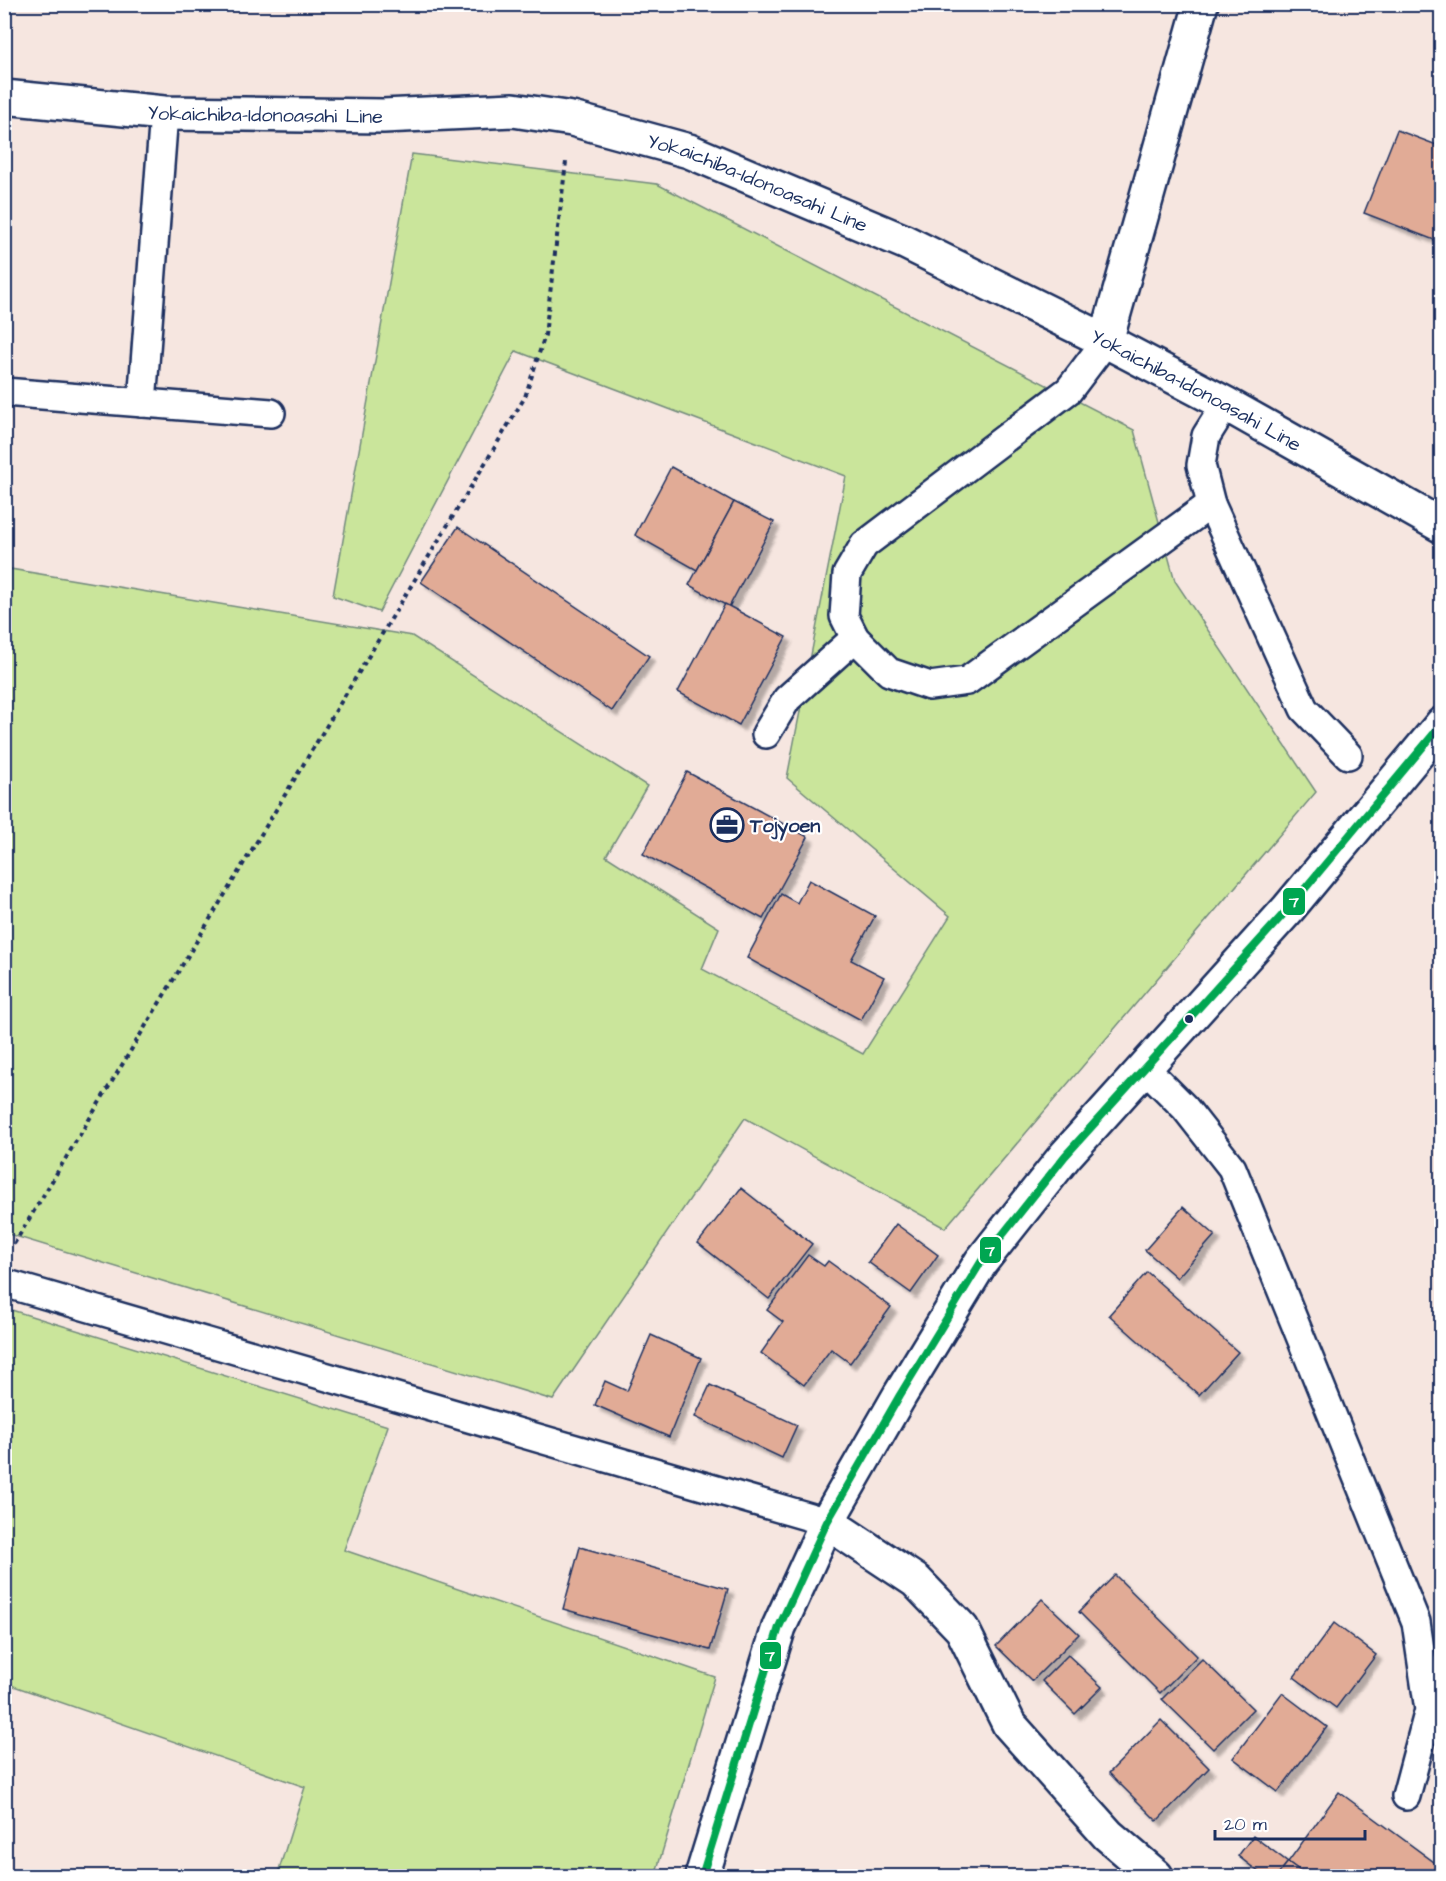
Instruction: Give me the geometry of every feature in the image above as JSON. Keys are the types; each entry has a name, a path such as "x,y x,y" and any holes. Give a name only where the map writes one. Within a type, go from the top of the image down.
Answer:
{"main road":[{"path":"1106,340 1201,4"},
{"name":"Yokaichiba-Idonoasahi Line","path":"4,97 164,113 383,116 513,110 572,119 689,151 905,242 1106,340 1442,526"},
{"path":"702,1876 779,1627 827,1522 900,1395 981,1262 1065,1156 1288,909 1442,724"},
{"path":"827,1522 916,1581 962,1629 1009,1724 1108,1835 1156,1876"}],"lane":[{"path":"142,403 164,113"},
{"path":"1106,340 1069,390 864,545 847,574 844,616 855,638 890,672 930,686 967,681 1211,504"},
{"path":"4,392 271,413"},
{"path":"1226,405 1206,436 1201,465 1211,504 1304,709 1348,755"},
{"path":"766,734 787,699 855,638"},
{"path":"1145,1068 1185,1108 1232,1168 1416,1622 1429,1710 1406,1796"},
{"path":"4,1283 827,1522"}],"path":[{"path":"11,1249 525,397 545,335 572,119"}],"green space":[{"path":"412,154 657,184 1134,430 1175,581 1316,792 945,1228 745,1118 553,1400 5,1233 4,568 412,636 647,786 606,856 719,928 702,969 863,1054 950,916 787,778 846,476 516,351 379,612 333,596"},
{"path":"5,1308 388,1426 344,1550 715,1677 655,1876 277,1876 305,1787 5,1683"}],"building":[{"path":"1397,130 1442,147 1442,243 1364,213"},
{"path":"671,467 734,502 697,570 635,535"},
{"path":"734,502 774,522 729,607 689,585"},
{"path":"458,527 649,656 612,711 421,582"},
{"path":"725,604 786,637 739,725 678,692"},
{"path":"687,772 808,837 763,919 643,854"},
{"path":"809,880 875,916 851,960 884,977 861,1020 747,958 781,894 797,903"},
{"path":"741,1188 812,1244 769,1299 698,1243"},
{"path":"1183,1207 1215,1235 1177,1278 1145,1250"},
{"path":"896,1224 938,1255 911,1293 868,1262"},
{"path":"808,1255 824,1266 828,1261 891,1307 850,1363 831,1349 804,1385 761,1353 783,1322 767,1310"},
{"path":"1147,1272 1238,1352 1199,1395 1109,1315"},
{"path":"651,1335 701,1358 669,1437 595,1405 605,1381 627,1391"},
{"path":"710,1385 797,1425 782,1458 695,1417"},
{"path":"580,1547 728,1589 710,1650 563,1609"},
{"path":"1115,1575 1197,1656 1160,1693 1079,1612"},
{"path":"1042,1599 1079,1634 1032,1681 996,1646"},
{"path":"1334,1623 1376,1655 1336,1708 1294,1677"},
{"path":"1068,1655 1102,1687 1075,1714 1042,1681"},
{"path":"1202,1659 1253,1709 1213,1749 1162,1699"},
{"path":"1282,1693 1327,1727 1278,1792 1233,1758"},
{"path":"1161,1720 1209,1768 1157,1821 1109,1773"},
{"path":"1339,1792 1442,1868 1442,1876 1307,1876 1288,1862"},
{"path":"1253,1836 1288,1862 1277,1876 1264,1876 1238,1856"},
{"path":"1288,1862 1307,1876 1277,1876"}],"transit line":[{"name":"7","path":"702,1876 779,1627 827,1522 900,1395 981,1262 1065,1156 1288,909 1442,724"}],"place":[{"name":"Tojyoen","path":"727,825"}]}
